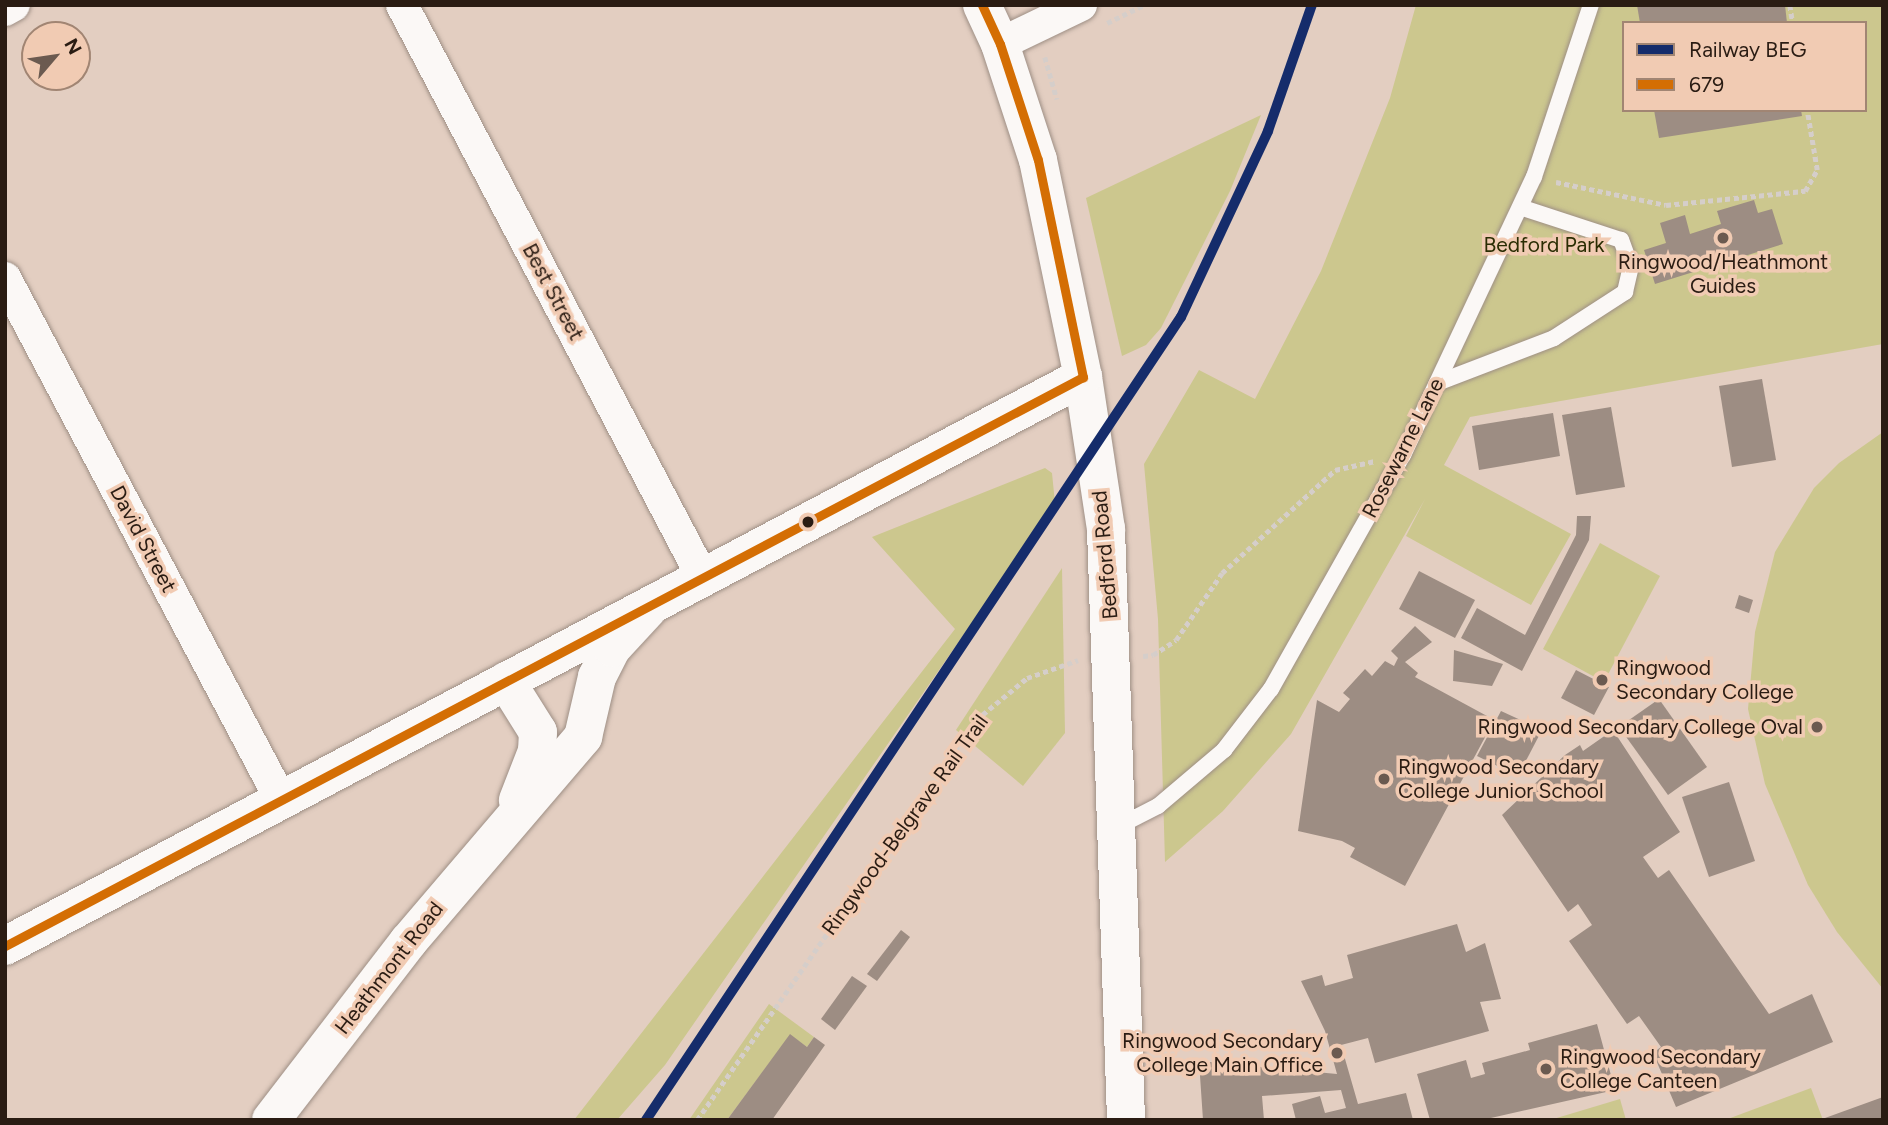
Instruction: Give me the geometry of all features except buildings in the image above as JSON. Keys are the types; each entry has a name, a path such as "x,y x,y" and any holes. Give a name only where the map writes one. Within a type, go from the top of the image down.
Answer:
{"main road":[{"name":"Bedford Road","path":"982,5 1000,44 1038,160 1083,377 1106,529 1119,826 1126,1120"},
{"path":"5,946 1083,377"},
{"name":"Heathmont Road","path":"271,1120 511,818 583,737 597,677 612,648 652,605"},
{"name":"Heathmont Road","path":"506,681 538,732 537,751 511,818"}],"street":[{"path":"5,10 13,5"},
{"name":"Best Street","path":"402,5 703,578"},
{"path":"1000,44 1081,5"},
{"name":"David Street","path":"5,278 281,800"}],"lane":[{"name":"Rosewarne Lane","path":"1119,826 1158,806 1224,751 1271,689 1403,455 1520,207 1534,177 1591,5"},
{"path":"1437,383 1554,338 1625,292 1631,267 1621,240 1520,207"}],"path":[{"path":"1534,177 1666,205 1805,191 1817,170 1807,112"},
{"name":"Ringwood-Belgrave Rail Trail","path":"697,1120 976,720 1027,678 1070,661 1153,655 1176,640 1222,573 1335,470 1403,455"}],"green space":[{"name":"Bedford Park","path":"1416,5 1883,5 1883,344 1470,417 1444,465 1571,534 1531,605 1406,536 1425,499 1291,734 1223,811 1165,862 1158,619 1144,464 1199,370 1255,399 1321,271 1390,98"},
{"path":"1261,115 1230,191 1161,328 1146,345 1122,356 1086,198"},
{"name":"Ringwood Secondary College Oval","path":"1883,432 1883,989 1837,932 1808,885 1765,784 1748,709 1755,632 1775,552 1814,488 1839,463"},
{"path":"1045,468 1052,473 1055,503 665,1065 617,1120 574,1120 955,629 872,537"},
{"path":"1600,543 1660,576 1604,682 1543,649"},
{"path":"1062,568 1065,733 1023,786 956,730"},
{"path":"769,1004 814,1037 807,1047 790,1035 727,1120 689,1120"},
{"path":"1811,1088 1823,1120 1725,1120"},
{"path":"1620,1099 1626,1120 1550,1120"}],"rail line":[{"name":"BEG","path":"646,1120 1181,317 1268,131 1312,5"}],"transit line":[{"name":"679","path":"982,5 1000,44 1038,160 1083,377"},
{"name":"679","path":"5,946 1083,377"}],"place":[{"name":"Ringwood/Heathmont Guides","path":"1723,238"},
{"name":"Ringwood Secondary College","path":"1602,680"},
{"name":"Ringwood Secondary College Oval","path":"1817,727"},
{"name":"Ringwood Secondary College Junior School","path":"1384,779"},
{"name":"Ringwood Secondary College Main Office","path":"1337,1053"},
{"name":"Ringwood Secondary College Canteen","path":"1546,1069"}]}
